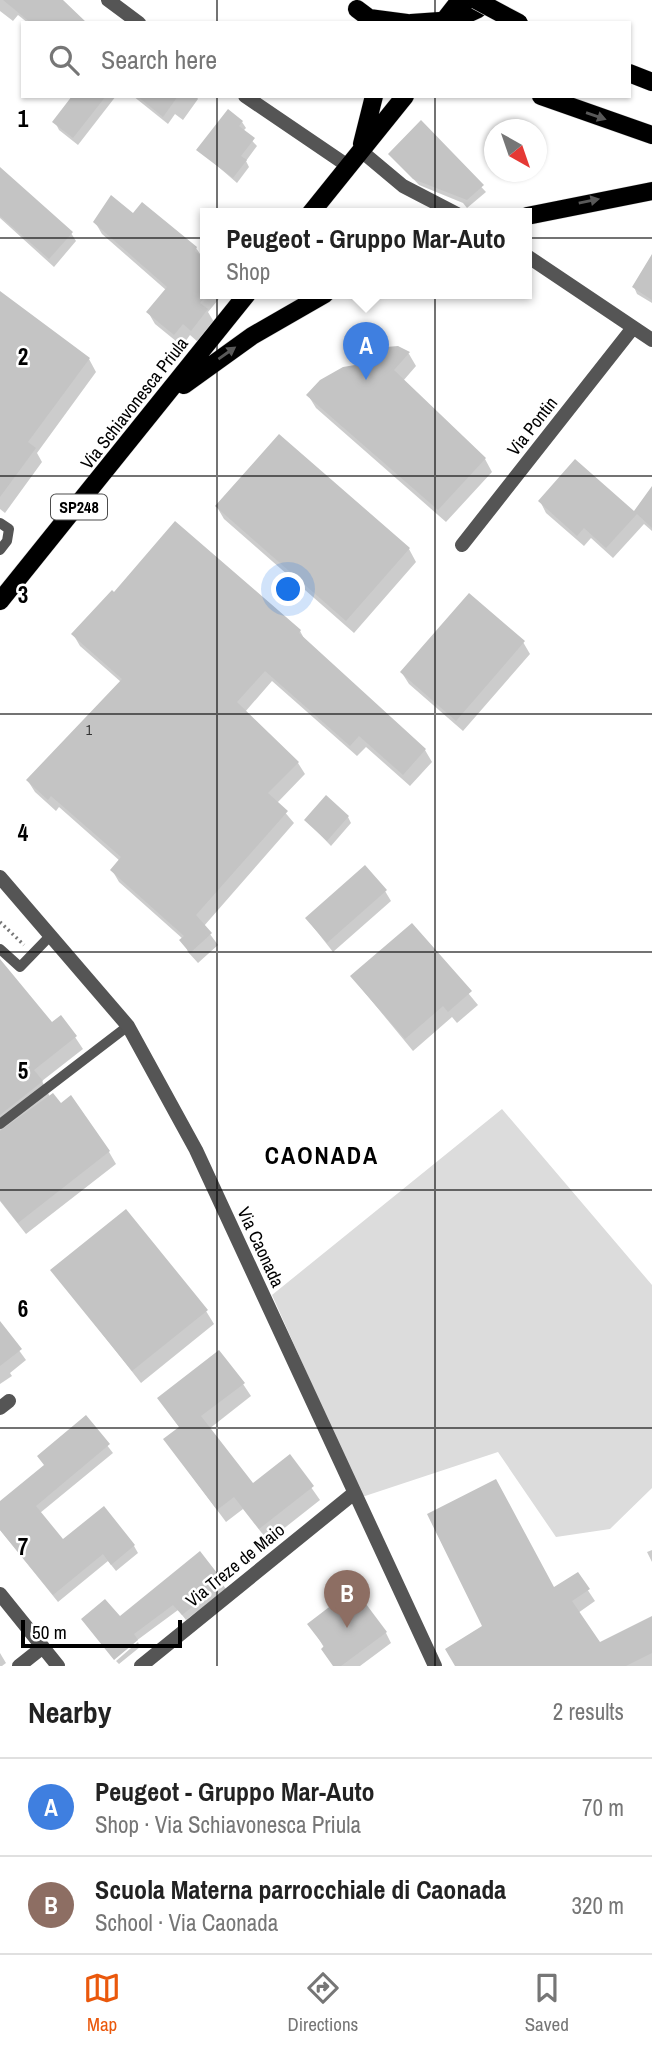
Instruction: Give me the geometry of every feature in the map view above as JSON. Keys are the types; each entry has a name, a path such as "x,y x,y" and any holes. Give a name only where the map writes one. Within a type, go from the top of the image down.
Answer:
{"main road":[{"path":"444,21 460,0"},
{"path":"448,21 463,18 477,9 513,21"},
{"path":"357,11 374,19 392,21"},
{"path":"631,74 652,82"},
{"path":"360,150 373,98"},
{"path":"360,150 392,98"},
{"path":"315,208 403,98"},
{"path":"547,98 652,135"},
{"path":"532,215 652,191"},
{"name":"Via Schiavonesca Priula","path":"0,601 243,299"},
{"path":"155,411 228,352 317,299"}],"street":[{"path":"108,0 136,21"},
{"path":"248,98 348,166"},
{"path":"360,150 403,186 445,208"},
{"path":"532,259 652,340"},
{"name":"Via Pontin","path":"462,545 632,329"},
{"name":"Via Caonada","path":"0,877 128,1026 196,1150 353,1494 435,1666"},
{"name":"Via Treze de Maio","path":"142,1666 353,1494"},
{"path":"0,1594 58,1666"},
{"path":"19,1666 43,1647"}],"lane":[{"path":"0,523 9,529 0,550"},
{"path":"0,949 20,967 51,935"},
{"path":"0,1124 128,1026"}],"path":[{"path":"0,922 33,955"}],"shaded area":[{"path":"502,1109 652,1285 652,1488 610,1529 556,1537 498,1452 362,1497 272,1295"}],"building":[{"path":"3,0 63,0 85,21 29,21"},
{"path":"70,98 104,98 73,138 52,122"},
{"path":"139,98 177,98 163,117"},
{"path":"228,109 243,121 239,126 255,138 241,156 247,160 233,178 196,150"},
{"path":"421,120 484,185 467,200 413,179 388,154"},
{"path":"0,167 73,232 49,259 0,216"},
{"path":"111,195 133,213 142,202 197,247 195,251 200,255 200,299 203,299 200,303 208,309 191,331 183,324 174,335 146,312 167,287 93,222"},
{"path":"652,254 652,300 632,287"},
{"path":"0,291 90,358 28,442 36,448 0,497"},
{"path":"398,346 410,352 394,370 486,458 438,510 306,395 320,380 343,367 367,363 386,347"},
{"path":"279,434 410,548 346,621 215,506"},
{"path":"575,459 634,511 652,486 652,528 637,514 606,548 584,528 577,536 538,501"},
{"path":"175,521 301,630 299,633 426,749 403,775 359,736 350,746 265,671 237,702 299,762 268,793 288,811 196,915 212,933 190,953 179,940 184,936 110,870 121,857 51,796 48,800 26,780 122,679 71,634 112,590 114,592"},
{"path":"469,593 525,641 456,721 400,672"},
{"path":"326,795 349,816 327,841 304,820"},
{"path":"365,865 387,890 327,943 305,918"},
{"path":"412,923 472,991 448,1012 443,1006 405,1039 350,976"},
{"path":"0,959 52,1022 61,1015 77,1036 34,1070 43,1081 0,1115"},
{"path":"53,1093 61,1103 71,1095 110,1151 18,1223 0,1200 0,1131"},
{"path":"126,1209 208,1310 132,1371 50,1270"},
{"path":"0,1321 22,1349 0,1366"},
{"path":"219,1350 245,1383 201,1416 253,1483 290,1454 314,1486 259,1529 234,1497 217,1510 163,1439 179,1427 157,1398"},
{"path":"86,1415 110,1444 36,1506 63,1539 104,1506 135,1545 111,1565 103,1554 53,1595 0,1530 0,1501 44,1465 37,1456"},
{"path":"496,1479 554,1587 578,1572 590,1589 572,1601 600,1642 652,1616 652,1653 626,1666 455,1666 445,1649 482,1626 427,1514"},
{"path":"200,1551 224,1582 182,1615 173,1605 134,1634 138,1640 114,1660 81,1619 105,1599 120,1616"},
{"path":"354,1588 387,1632 341,1666 333,1666 321,1649 324,1646 307,1624"}],"place":[{"name":"Peugeot - Gruppo Mar-Auto","path":"366,380"},
{"name":"Scuola Materna parrocchiale di Caonada","path":"347,1628"}],"district":[{"name":"CAONADA","path":"322,1155"}]}
